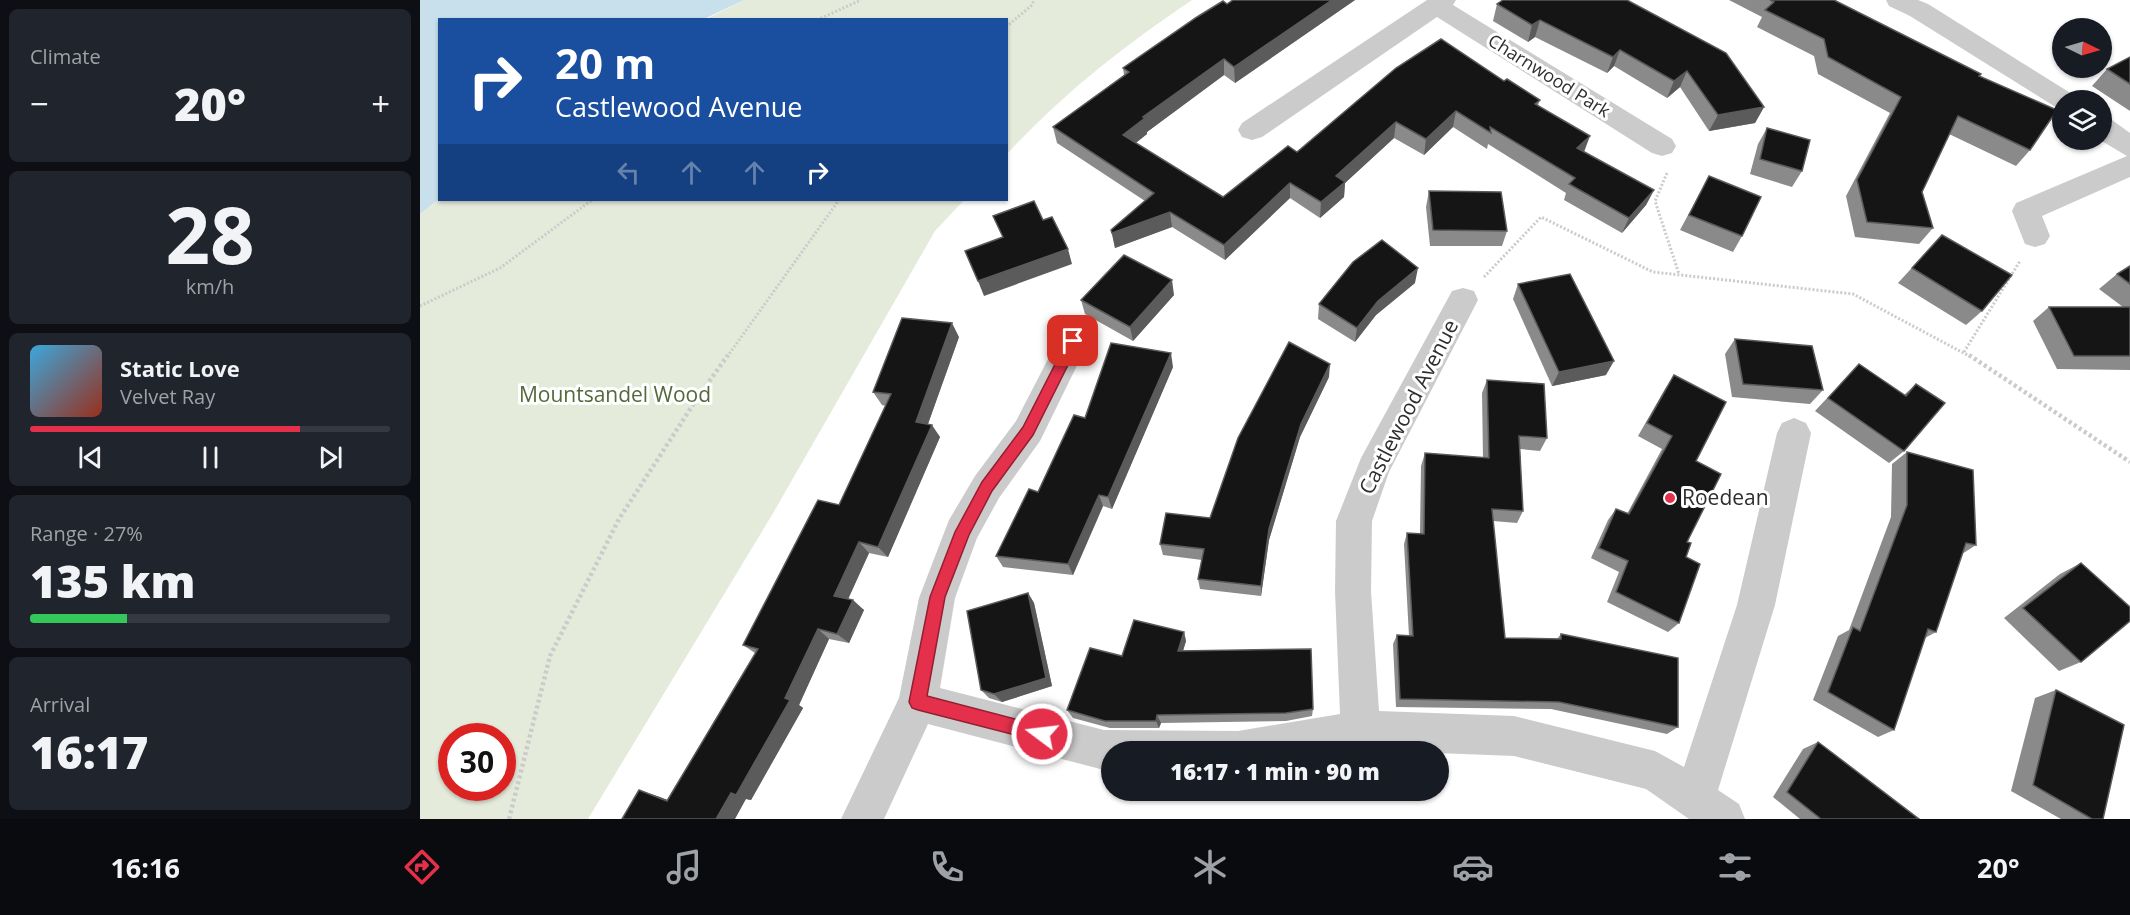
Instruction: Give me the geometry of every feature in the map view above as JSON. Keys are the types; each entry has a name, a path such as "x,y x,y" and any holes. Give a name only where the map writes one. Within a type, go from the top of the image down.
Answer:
{"street":[{"name":"Charnwood Park","path":"1252,130 1440,3 1535,69 1662,146"},
{"path":"1914,3 2052,93"},
{"path":"2112,134 2130,147"},
{"path":"2035,236 2026,211 2130,165"},
{"name":"Castlewood Avenue","path":"1360,730 1353,591 1354,521 1373,469 1463,300"},
{"path":"862,819 918,702 937,597 962,532 987,487 1028,431 1073,341"},
{"path":"918,702 1104,750 1238,752 1360,730 1514,736 1656,771 1709,808 1794,433"}],"path":[{"path":"821,18 861,0"},
{"path":"1008,25 1032,6 1034,0"},
{"path":"1662,146 1672,162 1655,201 1679,274"},
{"path":"420,306 500,268 591,201"},
{"path":"509,819 550,656 620,519 696,400 838,201"},
{"path":"1463,300 1541,217 1653,272 1853,294 1964,352 2130,462"},
{"path":"1964,352 2035,236"}],"green space":[{"path":"744,0 1192,0 1142,35 1072,91 1008,153 1008,18 708,18"},
{"name":"Mountsandel Wood","path":"438,200 963,201 935,231 772,515 588,819 420,819 420,214"}],"water":[{"path":"420,0 744,0 706,18 438,18 438,200 420,214"}],"building":[{"path":"1233,0 1332,0 1234,67 1224,59 1143,117 1145,118 1123,135 1223,197 1288,146 1297,152 1396,68 1441,39 1504,81 1507,79 1540,100 1535,104 1590,136 1577,148 1654,190 1629,218 1569,184 1575,178 1490,127 1491,133 1456,111 1426,139 1396,122 1336,176 1345,182 1321,202 1290,183 1224,245 1170,212 1112,233 1111,230 1154,193 1053,127 1129,72 1123,68 1197,17 1223,1 1227,4"},
{"path":"1503,0 1627,0 1726,53 1764,107 1718,115 1687,71 1674,81 1620,50 1613,57 1540,20 1532,25 1497,4"},
{"path":"1770,0 1834,0 1981,74 1979,76 2052,108 2052,117 2030,150 1958,116 1922,192 1933,228 1867,222 1857,180 1901,97 1828,57 1824,39 1765,10 1774,2"},
{"path":"2130,57 2130,84 2112,72 2112,66"},
{"path":"1767,128 1810,140 1802,171 1760,159"},
{"path":"1709,176 1761,197 1742,236 1689,215"},
{"path":"1429,191 1501,192 1507,231 1433,230"},
{"path":"1034,201 1043,220 1052,217 1068,249 978,281 965,251 1003,237 993,216"},
{"path":"1942,235 2012,275 1982,311 1912,268"},
{"path":"1382,240 1418,268 1378,301 1357,328 1319,304 1353,262"},
{"path":"1124,255 1172,280 1130,327 1081,300"},
{"path":"2130,266 2130,284 2117,274"},
{"path":"1570,274 1614,361 1559,372 1518,284"},
{"path":"2049,307 2130,307 2130,356 2074,356"},
{"path":"902,318 952,323 916,422 932,425 878,547 859,542 834,596 853,600 837,634 818,629 785,698 790,700 736,795 731,793 716,819 622,819 639,790 667,801 758,649 743,645 818,500 839,505 891,394 873,392"},
{"path":"1735,339 1812,346 1823,390 1743,384"},
{"path":"1289,342 1330,364 1301,424 1269,529 1261,586 1198,579 1204,549 1160,544 1166,513 1210,518 1238,438"},
{"path":"1111,343 1171,353 1108,497 1099,495 1068,564 996,556 1029,489 1038,492 1074,415 1085,418"},
{"path":"1859,364 1906,396 1916,384 1945,403 1904,451 1828,398"},
{"path":"1674,375 1726,402 1696,461 1721,474 1687,542 1691,543 1686,557 1700,564 1679,623 1616,592 1628,561 1599,548 1616,509 1629,514 1672,436 1647,423"},
{"path":"1487,380 1544,384 1547,438 1519,436 1523,511 1492,509 1505,638 1561,639 1561,634 1678,658 1678,727 1559,702 1400,699 1397,635 1413,636 1407,533 1424,534 1425,453 1489,458"},
{"path":"1907,452 1973,470 1976,545 1966,543 1936,632 1928,629 1894,730 1828,692 1853,627 1860,631 1907,505"},
{"path":"2081,563 2130,607 2130,621 2081,662 2023,608"},
{"path":"1028,593 1046,678 994,694 981,690 967,611"},
{"path":"1134,620 1184,632 1178,651 1311,649 1313,709 1286,713 1157,715 1156,721 1105,721 1067,710 1090,648 1122,656"},
{"path":"2056,690 2124,725 2103,819 2092,819 2033,785"},
{"path":"1818,742 1919,819 1821,819 1787,792"}],"place":[{"name":"Roedean","path":"1670,498"}],"route":[{"path":"1042,734 918,702 937,597 962,532 987,487 1028,431 1073,341"}]}
